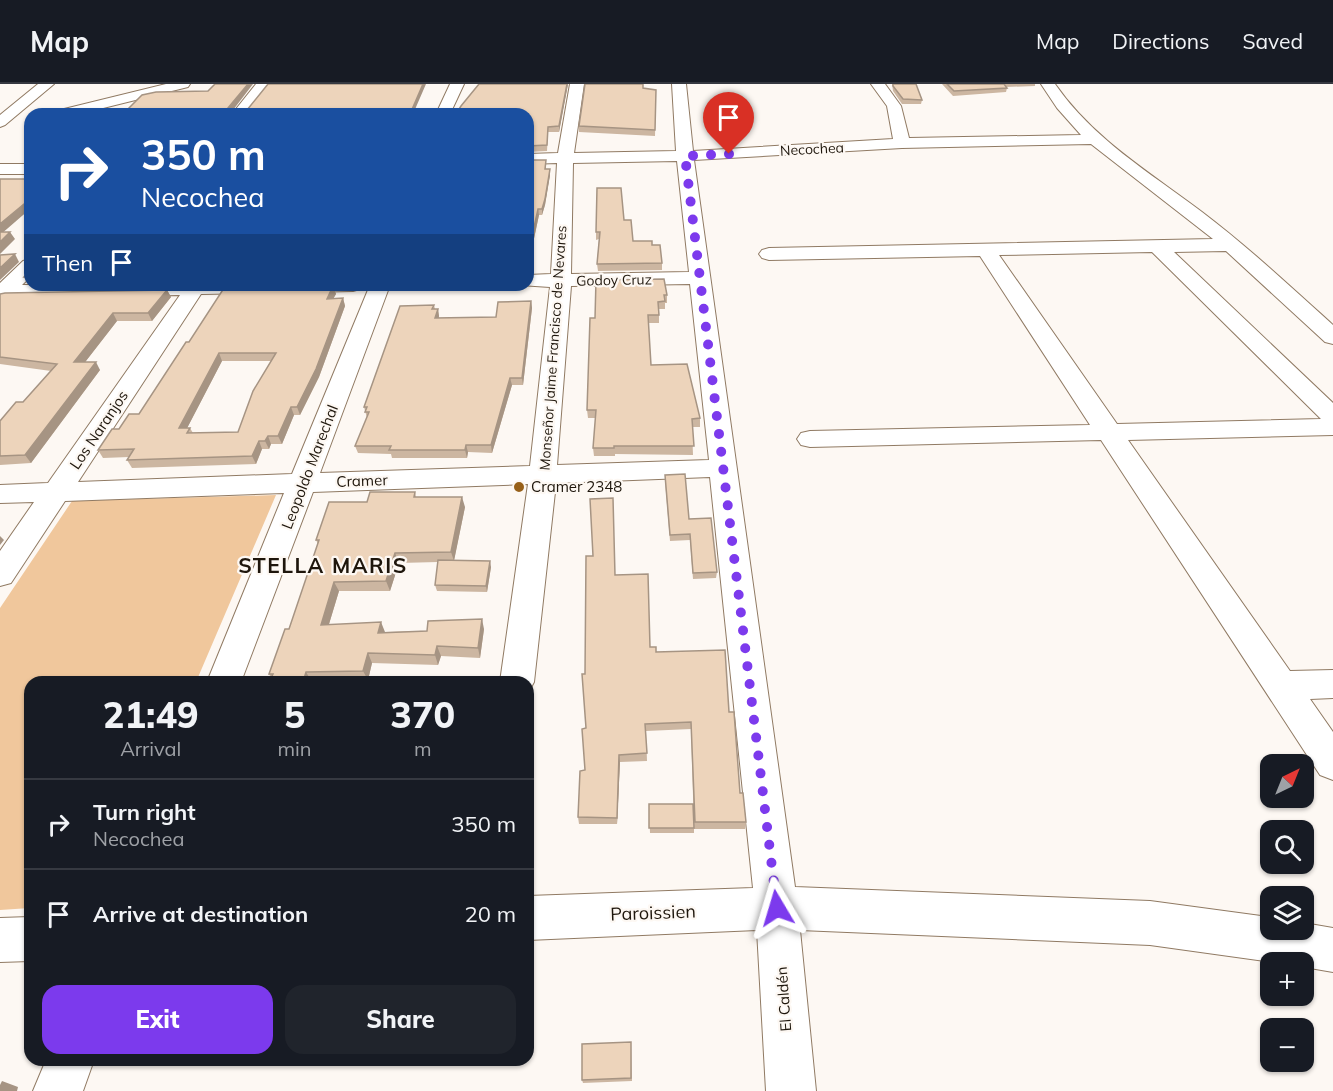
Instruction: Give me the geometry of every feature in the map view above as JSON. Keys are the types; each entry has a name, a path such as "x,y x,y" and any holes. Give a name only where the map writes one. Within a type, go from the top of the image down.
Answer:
{"street":[{"path":"0,122 47,84"},
{"path":"87,108 183,84"},
{"path":"244,108 263,84"},
{"path":"446,108 457,84"},
{"name":"Monseñor Jaime Francisco de Nevares","path":"519,676 543,474 561,281 566,158 577,84"},
{"name":"El Caldén","path":"680,84 685,156 777,908 791,1091"},
{"path":"878,84 894,106 902,143"},
{"path":"1048,84 1056,99 1080,126 1208,225 1333,337"},
{"path":"0,129 20,124"},
{"name":"Necochea","path":"534,159 685,156 902,143 1096,139"},
{"path":"0,169 24,169"},
{"path":"769,254 1230,245"},
{"path":"1157,246 1333,417"},
{"path":"985,249 1333,763"},
{"path":"1,293 24,271"},
{"name":"Godoy Cruz","path":"534,281 700,278"},
{"path":"1,293 66,291"},
{"name":"Los Naranjos","path":"0,575 193,291"},
{"name":"Leopoldo Marechal","path":"226,676 378,291"},
{"path":"810,438 1333,427"},
{"name":"Cramer","path":"0,494 723,468"},
{"path":"1281,686 1333,684"},
{"name":"Paroissien","path":"534,918 777,908 1150,923 1333,950"},
{"path":"0,940 24,939"},
{"path":"58,1091 68,1066"}],"shaded area":[{"path":"276,495 199,676 24,676 24,908 0,910 0,608 72,501"}],"building":[{"path":"215,84 248,84 228,108 129,108 142,95 156,92 208,91"},
{"path":"268,84 423,84 413,108 249,108"},
{"path":"479,84 567,84 559,126 548,127 547,145 534,146 534,108 460,108"},
{"path":"585,84 643,84 643,88 656,90 655,130 579,126"},
{"path":"893,84 916,84 922,100 903,99"},
{"path":"947,84 1004,84 1007,88 954,91"},
{"path":"534,160 546,160 545,169 550,169 542,209 538,209 534,227"},
{"path":"0,179 24,179 24,204 0,224"},
{"path":"597,188 621,188 624,220 631,220 633,241 652,241 652,245 660,245 662,263 597,264 600,232 596,232"},
{"path":"0,232 10,232 0,242"},
{"path":"15,254 0,268 0,255"},
{"path":"664,279 667,295 664,295 665,301 658,302 659,315 648,315 651,365 687,364 700,418 692,419 694,446 593,448 596,410 587,410 590,318 595,318 596,280"},
{"path":"166,291 148,313 113,313 74,362 96,362 25,455 0,456 0,421 16,402 23,402 57,364 0,357 0,294"},
{"path":"222,291 331,291 327,299 343,298 316,369 297,407 291,407 278,436 268,436 265,441 259,441 252,456 127,460 134,449 98,450 112,429 119,429 129,414 139,414 186,342 189,342","holes":["219,353 276,353 253,391 238,432 187,433 190,428 179,428"]},
{"path":"531,301 522,378 510,378 491,445 466,445 465,450 389,450 391,446 355,446 369,412 365,412 367,407 364,407 400,306 434,305 432,309 438,309 435,318 496,317 498,302"},
{"path":"685,474 689,519 711,518 717,572 693,573 690,534 670,535 665,475"},
{"path":"370,492 415,492 414,497 462,497 451,552 395,553 386,581 334,582 321,625 381,622 378,633 427,631 428,621 482,619 478,648 437,646 435,655 368,653 363,671 306,672 305,676 272,676 273,674 269,674 285,629 289,629 319,540 316,540 329,502 367,502"},
{"path":"613,498 615,575 648,574 650,647 656,647 656,652 725,650 729,712 734,712 740,793 743,793 746,822 695,822 691,722 645,724 647,753 619,755 617,818 578,817 580,771 585,770 582,729 586,728 582,674 585,674 586,556 593,556 590,499"},
{"path":"438,560 490,561 486,586 435,585"},
{"path":"649,804 693,804 694,828 649,828"},
{"path":"631,1042 631,1078 582,1080 582,1044"}],"place":[{"name":"Cramer 2348","path":"519,487"}],"district":[{"name":"STELLA MARIS","path":"323,566"}],"route":[{"path":"729,154 685,156 777,908"}]}
